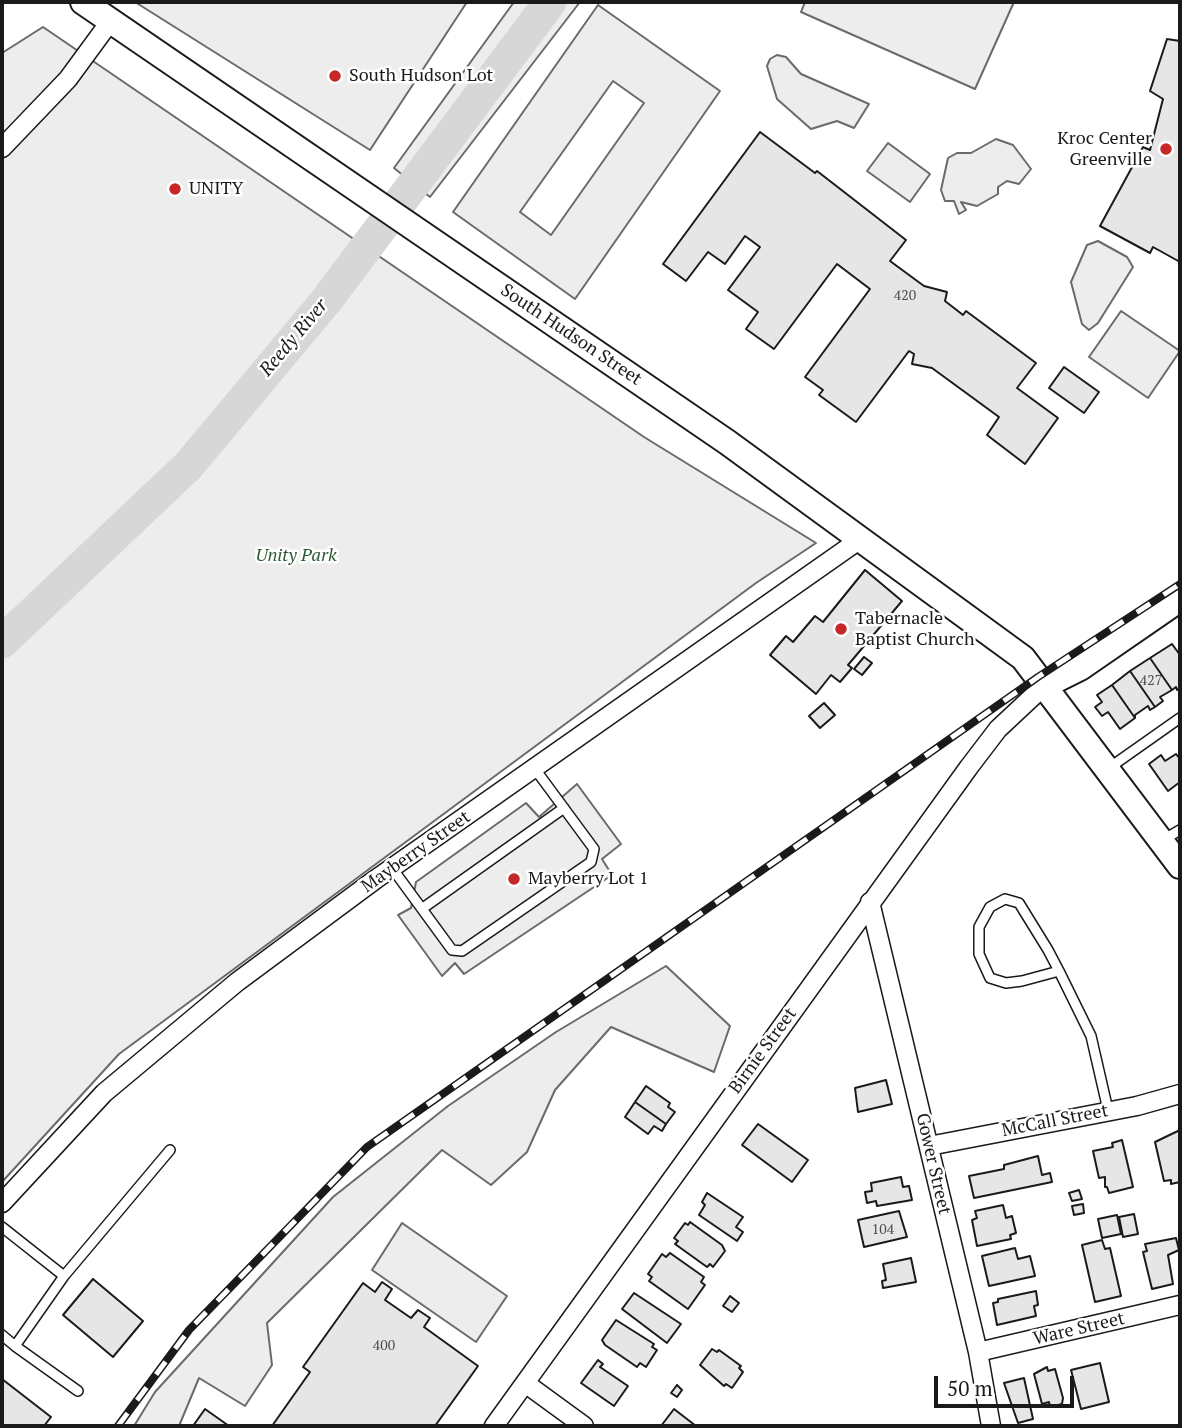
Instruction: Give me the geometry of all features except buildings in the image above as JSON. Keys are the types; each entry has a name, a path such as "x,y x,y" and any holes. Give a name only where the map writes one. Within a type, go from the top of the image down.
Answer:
{"street":[{"name":"South Hudson Street","path":"83,2 112,19 862,538 1023,658 1108,769 1171,835 1180,866"},
{"path":"2,148 68,79 112,19"},
{"name":"Mayberry Street","path":"2,1203 104,1093 237,982 392,868 862,538"},
{"path":"1044,686 1080,668 1180,599"},
{"name":"Birnie Street","path":"494,1426 870,902 998,729 1044,686"},
{"name":"Gower Street","path":"870,902 978,1352 991,1426"},
{"name":"McCall Street","path":"929,1146 1180,1094"},
{"name":"Ware Street","path":"978,1352 1180,1305"},
{"path":"525,1383 584,1426"}],"lane":[{"path":"1108,769 1180,718"},
{"path":"392,868 452,950 462,951 591,862 594,849 535,769"},
{"path":"423,908 564,808"},
{"path":"1059,971 1022,982 1006,983 990,978 979,954 979,928 990,907 1005,899 1018,903 1059,971 1091,1035 1108,1110"},
{"path":"15,1346 64,1276 170,1150"},
{"path":"2,1227 64,1276"},
{"path":"2,1335 78,1391"}],"shaded area":[{"name":"South Hudson Lot","path":"135,2 467,2 370,150"},
{"path":"514,2 580,2 430,197 394,168"},
{"path":"805,2 1014,2 975,89 801,12"},
{"path":"598,5 720,91 575,299 453,212","holes":["613,81 644,103 551,235 520,212"]},
{"name":"Unity Park","path":"43,27 644,437 816,543 756,583 119,1054 2,1182 2,53"},
{"path":"777,55 786,57 801,74 869,104 854,128 837,121 811,129 777,99 767,66 770,59"},
{"path":"996,139 1013,145 1031,169 1019,184 1007,181 998,187 998,194 977,206 961,202 966,210 959,214 954,201 945,201 941,190 948,158 957,153 971,153"},
{"path":"888,143 930,174 910,202 867,171"},
{"path":"1098,241 1127,257 1133,267 1098,323 1089,330 1082,324 1071,282 1087,245"},
{"path":"1121,311 1180,351 1148,398 1089,357"},
{"name":"Mayberry Lot 1","path":"577,784 621,844 602,859 612,875 464,974 455,963 442,976 398,915 411,908 416,882 526,803 539,817"},
{"path":"666,966 730,1026 714,1072 611,1027 555,1090 527,1152 491,1185 442,1150 267,1323 272,1365 245,1406 199,1378 179,1426 134,1426 155,1392 333,1197 448,1106 556,1032"},
{"path":"402,1223 507,1296 476,1342 372,1270"}],"waterway":[{"name":"Reedy River","path":"2,642 188,466 326,301 550,2"}],"railway":[{"path":"118,1426 189,1330 367,1147 1038,677 1180,584"}],"place":[{"name":"South Hudson Lot","path":"335,76"},
{"name":"Kroc Center Greenville","path":"1166,149"},
{"name":"UNITY","path":"175,189"},
{"name":"Tabernacle Baptist Church","path":"841,629"},
{"name":"Mayberry Lot 1","path":"514,879"}]}
